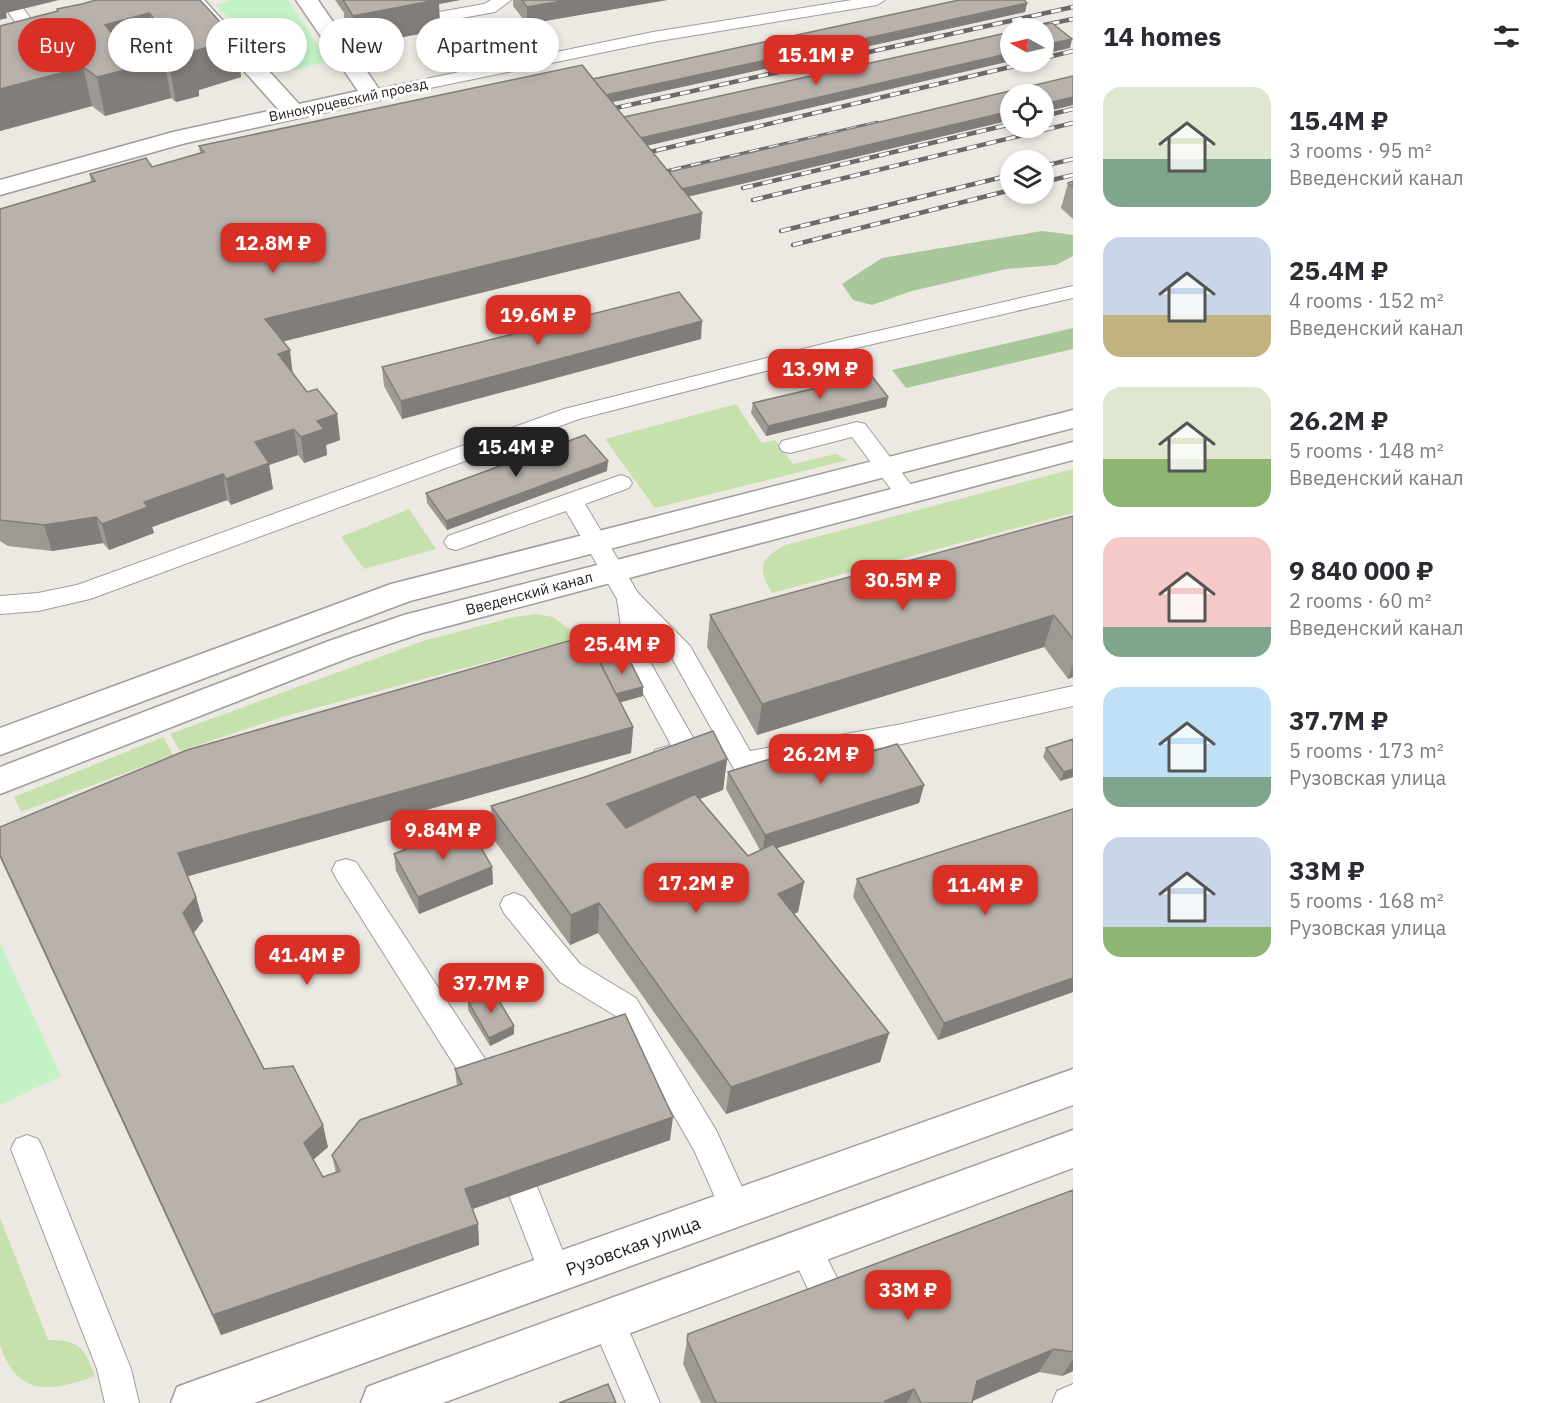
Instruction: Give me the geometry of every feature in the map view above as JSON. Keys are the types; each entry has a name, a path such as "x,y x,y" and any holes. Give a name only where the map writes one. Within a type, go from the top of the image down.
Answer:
{"street":[{"path":"192,0 220,42 293,111"},
{"path":"307,0 372,94"},
{"path":"11,39 18,37"},
{"name":"Винокурцевский проезд","path":"0,188 181,137 372,94"},
{"path":"0,742 402,592 1073,419"},
{"name":"Введенский канал","path":"0,781 340,649 405,627 1073,451"},
{"name":"Рузовская улица","path":"193,1403 1073,1087"},
{"path":"383,1403 1073,1149"}],"lane":[{"path":"434,18 489,8 503,0"},
{"name":"Винокурцевский проезд","path":"372,94 653,37 805,14 877,0"},
{"path":"16,11 21,18"},
{"path":"0,605 38,602 81,593 572,414 847,344 1073,292"},
{"path":"790,446 857,429 907,495"},
{"path":"456,542 621,483"},
{"path":"572,500 629,599 681,652 742,762 902,734 1073,696"},
{"path":"629,599 638,662 687,750 642,764"},
{"path":"346,870 483,1083"},
{"path":"514,905 570,973 626,1007 705,1140 736,1209"},
{"path":"27,1149 114,1369 122,1403"},
{"path":"523,1190 556,1274"},
{"path":"805,1249 832,1302"},
{"path":"608,1322 644,1403"}],"green space":[{"path":"231,0 288,0 300,18 228,18 216,5"},
{"path":"307,29 319,47 319,63 307,66"},
{"path":"1042,231 1073,235 1073,256 1056,265 1006,269 912,291 872,305 853,300 842,284 882,258"},
{"path":"1073,328 1073,349 906,388 892,370"},
{"path":"736,404 762,443 775,440 793,464 836,454 848,460 655,508 605,439"},
{"path":"1073,469 1073,513 772,593 764,577 763,564 766,559 770,554 786,545"},
{"path":"409,509 436,549 364,569 341,537"},
{"path":"535,614 553,617 580,637 282,717 180,751 170,734 423,641 514,617"},
{"path":"163,737 173,755 21,812 14,797"},
{"path":"0,943 61,1076 0,1105"},
{"path":"0,1218 48,1340 67,1342 79,1347 95,1376 64,1385 37,1386 26,1382 16,1374 7,1362 0,1345"}],"building":[{"path":"96,0 200,0 217,18 206,18 206,48 194,51 194,18 154,18 149,13 131,18 108,18 108,24 105,25 108,29 108,72 117,72 97,77 90,72 96,72 96,18 31,18 58,11 57,9"},
{"path":"343,0 436,0 353,16"},
{"path":"522,0 568,0 527,7"},
{"path":"959,0 1024,0 1027,3 606,95 593,79"},
{"path":"18,21 18,72 64,72 0,89 0,26"},
{"path":"1054,25 1072,39 1054,43"},
{"path":"1000,34 1000,56 641,138 624,117"},
{"path":"582,65 702,213 265,319 290,350 278,354 307,392 317,389 337,414 317,421 324,429 301,437 294,429 255,442 269,463 226,479 223,474 144,502 148,507 102,524 96,517 44,525 0,520 0,209 95,181 90,174 146,158 152,167 204,152 199,146 549,72 559,72 559,70"},
{"path":"1073,76 1073,97 1054,102 1054,84 1039,84"},
{"path":"1000,93 1000,114 682,189 669,172"},
{"path":"679,292 702,321 401,401 382,367"},
{"path":"871,375 888,397 768,426 753,403"},
{"path":"585,435 608,461 446,521 426,493"},
{"path":"1073,516 1073,639 1054,615 762,704 710,615"},
{"path":"586,636 633,727 178,853 196,897 183,913 264,1069 293,1066 323,1125 304,1143 323,1177 340,1171 332,1155 360,1120 462,1084 455,1069 625,1014 673,1117 465,1189 478,1224 213,1315 0,855 0,827 187,750"},
{"path":"627,655 643,687 616,694 600,662"},
{"path":"713,731 727,759 607,804 626,828 695,794 748,856 773,844 804,882 778,894 889,1033 731,1087 599,903 571,915 491,806 585,777"},
{"path":"1073,739 1073,769 1064,772 1046,748"},
{"path":"897,744 924,785 765,835 728,772 786,754 792,764 844,748 851,758"},
{"path":"1073,809 1073,978 944,1023 857,879"},
{"path":"468,825 492,867 418,897 394,854"},
{"path":"492,989 514,1026 489,1038 468,1001"},
{"path":"1073,1190 1073,1352 1054,1349 977,1381 972,1403 921,1403 914,1389 885,1401 886,1403 716,1403 687,1340 688,1334"},
{"path":"608,1384 616,1403 559,1403"}],"railway":[{"path":"602,111 1073,7"},
{"path":"1054,23 1073,19"},
{"path":"1054,56 1073,51"},
{"path":"637,155 1000,69"},
{"path":"1054,114 1073,109"},
{"path":"652,175 877,123"},
{"path":"753,200 1073,123"},
{"path":"743,188 1000,127"},
{"path":"1054,164 1073,159"},
{"path":"1054,180 1073,175"},
{"path":"781,231 1000,178"},
{"path":"793,245 1000,193"}]}
